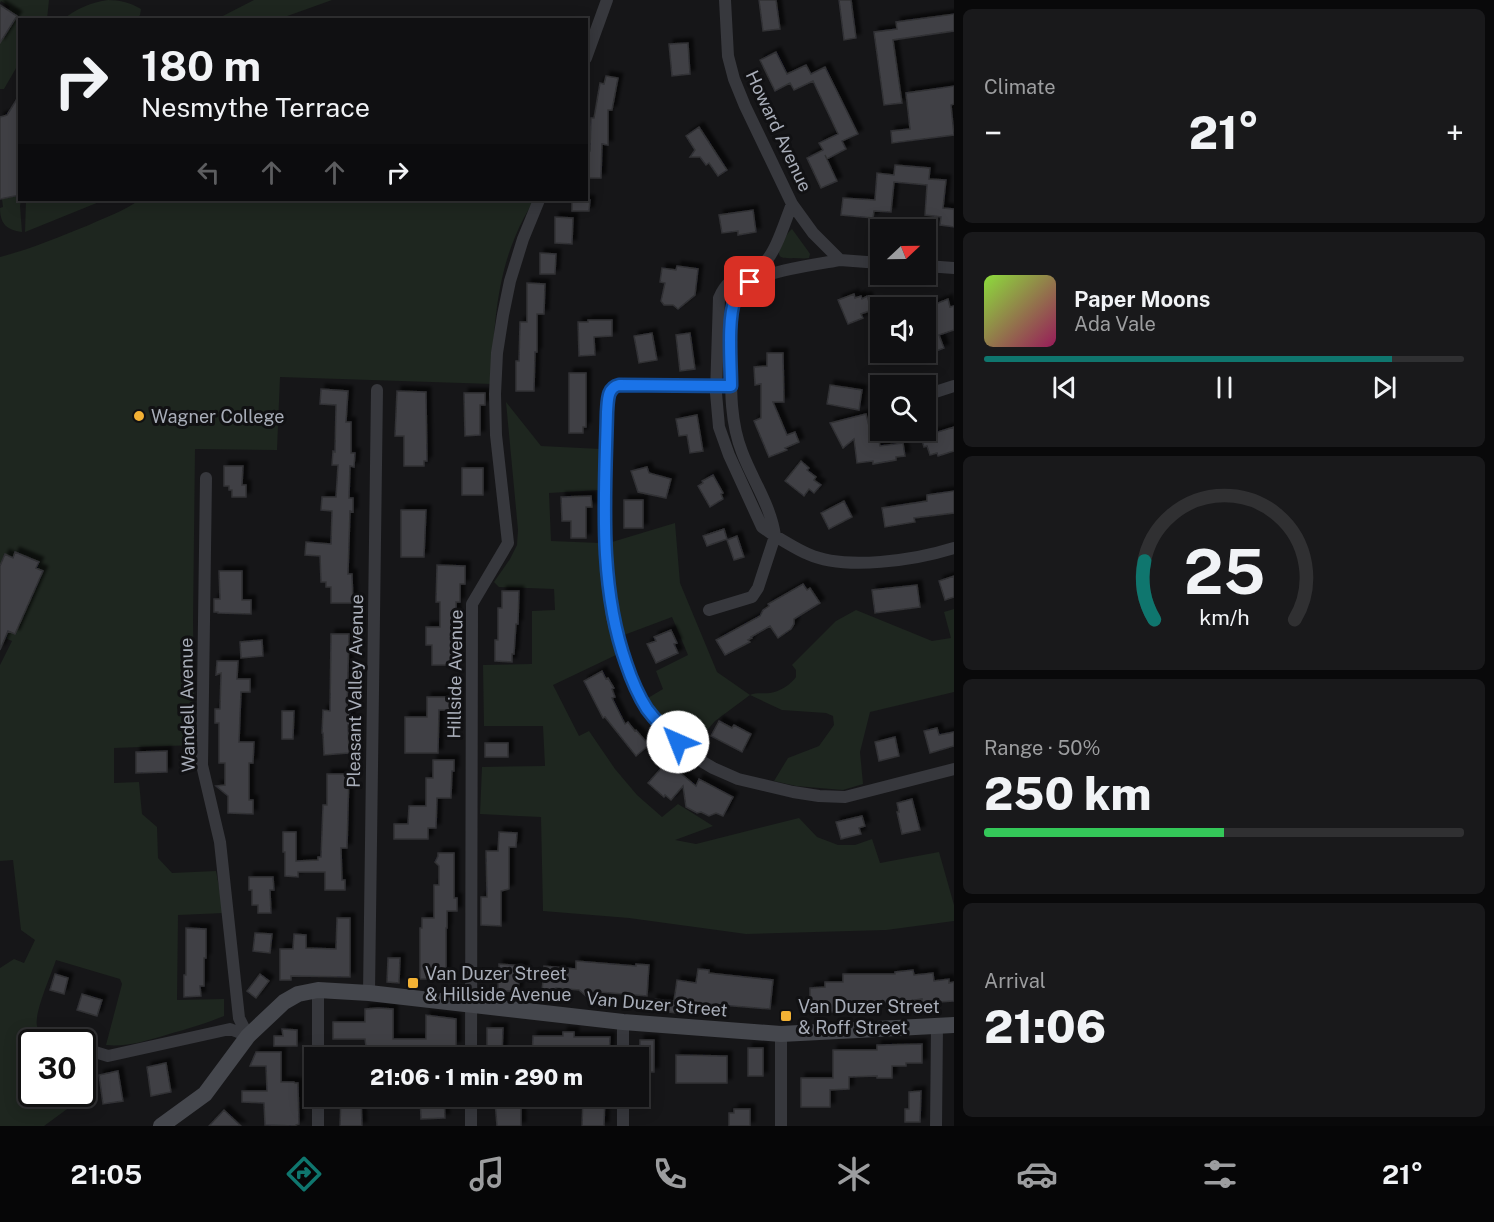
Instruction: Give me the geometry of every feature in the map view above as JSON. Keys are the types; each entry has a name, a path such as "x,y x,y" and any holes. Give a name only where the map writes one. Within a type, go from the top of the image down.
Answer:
{"main road":[{"name":"Van Duzer Street","path":"162,1126 205,1094 248,1036 284,1002 298,994 318,990 369,993 623,1022 781,1034 946,1026"}],"street":[{"path":"588,52 607,0"},
{"name":"Howard Avenue","path":"725,0 728,56 745,106 792,204 813,233 840,260"},
{"name":"Hillside Avenue","path":"471,1047 472,604 508,543 496,435 497,353 502,315 510,281 523,239 539,201"},
{"path":"710,610 752,597 758,588 775,536 773,523 738,441 735,427 731,386 731,319 734,302 772,254 792,204"},
{"path":"870,262 840,260 738,276 729,282 719,298 716,385 719,427 725,446 762,527 809,555 832,561 870,563 911,558 954,548"},
{"path":"936,267 954,268"},
{"path":"731,386 619,385 609,391 606,553 612,616 631,676 646,708 691,755 713,768 738,779 793,792 845,797 954,769"},
{"path":"936,392 954,386"},
{"name":"Pleasant Valley Avenue","path":"369,993 377,390"},
{"path":"725,446 738,441"},
{"name":"Wandell Avenue","path":"206,478 202,765 220,842 239,1018 248,1036"},
{"path":"318,990 318,1047"},
{"path":"623,1022 623,1047"},
{"path":"936,1126 946,1026"},
{"path":"96,1052 108,1056 230,1029 248,1036"},
{"path":"781,1034 781,1126"},
{"path":"318,1107 318,1126"},
{"path":"471,1107 471,1126"},
{"path":"623,1107 623,1126"}],"shaded area":[{"path":"0,0 49,0 47,18 18,18 18,65 4,89 0,89 0,43 10,7 1,1 0,3"},
{"path":"254,0 332,0 282,18 219,18"},
{"path":"121,1 141,9 140,15 137,18 65,18 84,6 96,2"},
{"path":"18,195 18,201 21,201 22,232 12,230 3,222 0,213 0,208 3,207 2,199"},
{"path":"26,201 102,201 25,232"},
{"name":"Wagner College","path":"137,201 533,201 517,232 504,272 495,328 492,384 280,377 277,450 195,449 193,622 195,745 114,748 114,783 139,782 142,814 157,827 158,858 172,873 216,871 224,913 178,915 177,1000 224,999 224,1016 144,1041 106,1045 122,984 120,979 56,960 40,1003 38,1029 18,1029 18,1107 70,1107 44,1126 0,1126 0,968 14,959 24,963 35,940 21,930 13,860 0,861 0,665 12,641 5,638 8,631 15,634 39,563 16,552 13,558 5,555 0,566 0,257 34,247 89,225"},
{"path":"792,229 810,254 809,258 780,256 781,246"},
{"path":"506,402 541,446 601,449 601,490 549,493 551,541 600,543 606,615 616,655 553,685 579,736 589,731 615,769 637,795 662,817 678,804 713,826 675,840 696,844 799,818 817,837 838,845 855,845 872,839 880,863 939,852 954,905 954,921 886,930 746,934 629,918 543,911 541,817 480,814 482,767 545,766 543,726 484,726 483,665 532,664 532,611 555,610 554,589 499,587 494,582 517,545 518,530"},
{"path":"675,523 680,583 717,672 750,695 715,721 694,746 668,725 648,698 663,689 656,671 688,655 672,617 624,635 613,566 612,542"},
{"path":"954,609 954,692 870,712 860,752 863,784 843,790 796,786 774,781 788,758 819,746 834,725 833,716 826,713 782,710 750,695 774,692 788,685 796,677 796,670 792,665 836,621 856,610 932,641 951,638 944,612"}],"building":[{"path":"759,0 776,0 780,29 763,31"},
{"path":"839,0 851,0 856,38 844,40"},
{"path":"0,5 17,16 0,43"},
{"path":"954,14 954,31 893,40 902,103 884,105 874,32 897,29 896,22"},
{"path":"688,43 690,74 672,76 669,44"},
{"path":"776,52 787,74 806,65 811,74 825,67 858,134 842,141 846,149 827,159 825,155 837,181 821,188 807,158 823,150 819,143 838,134 813,81 794,90 790,83 775,91 760,60"},
{"path":"606,76 618,78 612,110 608,110 608,145 602,144 601,178 588,178 591,118 594,118 600,83 604,84"},
{"path":"954,86 954,104 951,105 954,135 892,143 891,131 910,129 906,93"},
{"path":"18,97 18,195 0,199 0,117 7,115"},
{"path":"699,127 727,170 718,176 709,163 706,165 700,157 690,157 695,150 686,136"},
{"path":"895,165 930,168 929,179 946,180 943,208 954,209 954,227 940,225 941,217 925,215 927,185 894,182 891,212 874,211 873,218 841,215 843,198 875,200 877,173 894,175"},
{"path":"590,200 589,211 572,211 572,201"},
{"path":"753,210 756,232 738,235 738,231 722,233 719,215"},
{"path":"555,217 573,218 572,244 555,243"},
{"path":"540,253 556,254 555,274 540,274"},
{"path":"677,266 698,269 695,295 678,309 673,305 664,305 661,301 665,283 660,282 662,268 676,270"},
{"path":"527,283 545,284 544,314 537,314 534,391 516,391 520,322 527,322"},
{"path":"854,294 855,298 861,296 862,299 867,296 870,311 861,314 863,318 848,324 838,300"},
{"path":"948,299 950,307 954,306 954,330 939,335 944,348 936,351 936,304"},
{"path":"588,320 612,320 612,336 594,337 595,355 579,356 578,322 588,322"},
{"path":"652,333 657,360 639,363 634,336"},
{"path":"690,333 695,369 680,371 676,335"},
{"path":"767,353 783,353 784,402 773,402 787,435 795,432 799,442 769,457 754,421 761,418 761,384 755,385 754,367 767,366"},
{"path":"569,373 586,373 586,427 583,427 583,433 569,433"},
{"path":"830,385 862,390 859,410 827,404"},
{"path":"321,389 348,391 346,422 351,422 351,453 355,453 354,467 350,466 349,498 353,498 353,512 350,511 348,574 352,574 353,603 331,603 331,587 326,587 326,582 321,582 320,556 305,555 306,542 331,544 332,511 321,510 322,497 336,497 338,465 332,465 333,451 335,452 336,405 320,404"},
{"path":"397,391 426,392 427,461 424,461 424,466 404,466 404,436 395,436"},
{"path":"464,393 485,393 485,405 480,405 480,435 465,436"},
{"path":"866,414 870,441 879,441 880,446 903,443 905,456 873,464 873,461 857,463 854,439 843,448 830,423"},
{"path":"697,415 703,451 690,453 687,435 679,436 676,419"},
{"path":"954,427 954,451 938,456 937,453 930,455 922,441 936,441 936,432"},
{"path":"801,461 816,477 814,480 821,485 814,493 809,489 804,496 785,481"},
{"path":"224,466 243,466 242,485 246,485 246,497 232,497 232,490 229,490 229,486 224,486"},
{"path":"647,467 649,473 671,479 666,498 638,492 631,471"},
{"path":"462,468 483,468 483,495 462,495"},
{"path":"713,475 723,493 721,494 723,499 710,507 698,486"},
{"path":"954,491 954,513 914,518 915,522 885,527 882,508 927,501 927,495"},
{"path":"591,496 592,507 586,507 586,538 571,538 571,521 562,521 561,497"},
{"path":"624,500 643,500 643,528 624,528"},
{"path":"844,501 852,517 829,529 821,513"},
{"path":"401,510 426,510 424,557 401,557"},
{"path":"724,529 727,539 707,546 703,536"},
{"path":"737,536 744,557 734,560 727,540"},
{"path":"15,552 39,562 36,568 43,571 15,634 8,631 0,650 0,566 5,554 13,558"},
{"path":"437,565 465,566 465,584 460,584 460,602 456,602 455,665 432,665 432,645 426,645 426,627 440,627 440,602 436,602"},
{"path":"219,571 242,571 242,600 251,600 251,614 214,612 214,599 220,599"},
{"path":"954,576 954,597 945,600 939,581"},
{"path":"803,584 807,590 810,588 820,603 794,619 791,629 778,638 770,626 751,637 748,640 750,642 725,655 716,640 760,616 769,606 768,604"},
{"path":"917,585 920,607 875,613 872,590"},
{"path":"502,591 519,591 518,624 516,624 512,662 495,661 495,640 498,640 498,608 502,608"},
{"path":"671,630 677,643 674,644 678,653 656,663 647,644 656,641 654,637"},
{"path":"331,634 349,634 347,711 350,711 349,753 324,755 323,710 330,711"},
{"path":"262,640 263,656 241,658 240,642"},
{"path":"217,661 238,661 237,679 250,679 250,692 241,692 239,742 254,742 253,763 249,763 249,800 253,800 253,814 228,813 228,796 216,786 225,785 225,763 219,763 219,723 215,723 215,709 220,709 221,673 216,675"},
{"path":"602,671 614,688 612,689 615,697 612,698 625,724 628,722 649,745 636,756 605,717 603,718 584,681"},
{"path":"427,697 450,697 450,710 439,710 438,753 405,753 405,717 427,717"},
{"path":"282,711 294,711 293,739 282,739"},
{"path":"719,721 732,728 734,725 751,734 742,752 711,736"},
{"path":"937,728 939,735 954,732 954,746 930,753 924,731"},
{"path":"895,737 899,756 879,761 875,742"},
{"path":"485,743 508,743 508,757 485,757"},
{"path":"167,751 167,772 136,773 136,752"},
{"path":"433,760 454,760 451,798 437,798 436,828 428,828 428,839 394,839 394,824 408,824 409,806 426,806 426,778 433,778"},
{"path":"665,764 671,769 673,767 696,786 699,779 733,797 723,816 716,813 709,816 686,807 683,786 671,800 648,783"},
{"path":"327,774 349,774 347,848 341,848 342,880 345,880 345,890 325,890 325,872 298,872 298,877 285,876 283,832 296,832 296,861 318,860 318,857 321,857 323,805 327,805"},
{"path":"912,799 920,830 902,834 897,803"},
{"path":"862,816 865,826 859,828 861,834 841,839 836,822"},
{"path":"499,832 517,833 516,847 509,847 509,889 501,891 501,926 481,925 481,897 487,897 486,851 498,851"},
{"path":"438,853 454,853 454,898 457,898 457,911 447,911 446,979 420,979 420,928 422,928 422,918 434,918 434,885 439,885 439,866 435,862"},
{"path":"249,877 273,877 274,890 270,890 271,913 258,913 258,905 252,905"},
{"path":"337,918 350,918 350,977 291,976 291,980 280,980 280,949 293,949 294,934 306,935 306,948 336,949"},
{"path":"186,928 206,929 204,986 200,986 201,996 184,997"},
{"path":"255,933 272,934 270,953 253,951"},
{"path":"388,958 400,958 399,983 387,982"},
{"path":"576,961 649,965 647,996 587,991 586,996 579,990 556,988 556,991 542,992 544,966 576,969"},
{"path":"499,964 524,966 518,992 498,990"},
{"path":"698,969 709,970 709,973 773,980 770,1009 685,1002 684,1014 652,1010 653,999 674,1001 677,980 696,983"},
{"path":"913,970 914,975 933,973 934,981 949,979 949,983 954,982 954,1001 922,1003 922,999 903,1002 862,1002 862,1004 838,1004 838,1012 810,1010 810,988 825,987 825,982 843,982 843,974 895,974 895,972"},
{"path":"55,974 68,978 64,994 50,990"},
{"path":"260,974 269,981 256,998 247,991"},
{"path":"82,994 102,1000 97,1016 77,1010"},
{"path":"365,1009 393,1009 393,1039 426,1039 426,1015 456,1019 456,1046 366,1047 365,1039 333,1039 333,1022 365,1022"},
{"path":"487,1028 503,1028 502,1047 487,1047"},
{"path":"282,1029 297,1030 297,1046 274,1046 274,1036 283,1036"},
{"path":"563,1032 574,1032 574,1037 610,1037 610,1047 532,1047 533,1036 563,1036"},
{"path":"640,1040 654,1040 654,1072 649,1072 649,1047 640,1047"},
{"path":"922,1044 922,1063 892,1066 892,1078 849,1077 849,1089 830,1090 830,1107 801,1107 801,1078 833,1078 833,1050 877,1050 877,1045"},
{"path":"748,1048 763,1048 763,1076 748,1076"},
{"path":"256,1052 281,1052 281,1082 298,1083 299,1124 296,1126 265,1125 264,1103 242,1102 242,1091 267,1091 266,1066 250,1066"},
{"path":"676,1055 727,1056 727,1083 676,1083"},
{"path":"166,1063 171,1092 151,1096 147,1067"},
{"path":"118,1071 123,1101 103,1104 99,1075"},
{"path":"921,1091 920,1122 905,1122 905,1109 909,1109 909,1092"},
{"path":"341,1107 361,1107 362,1126 340,1126"},
{"path":"420,1107 444,1107 445,1118 421,1119"},
{"path":"495,1107 521,1107 521,1126 497,1126"},
{"path":"583,1107 605,1107 604,1126 582,1126"},
{"path":"734,1109 750,1109 750,1126 729,1126 729,1113 734,1113"},
{"path":"224,1110 241,1126 209,1126"}],"place":[{"name":"Wagner College","path":"139,416"},
{"name":"Van Duzer Street & Hillside Avenue","path":"413,983"},
{"name":"Van Duzer Street & Roff Street","path":"786,1016"}],"route":[{"path":"678,742 646,708 631,676 612,616 605,518 609,391 619,385 731,386 731,315 734,302 750,282"}]}
